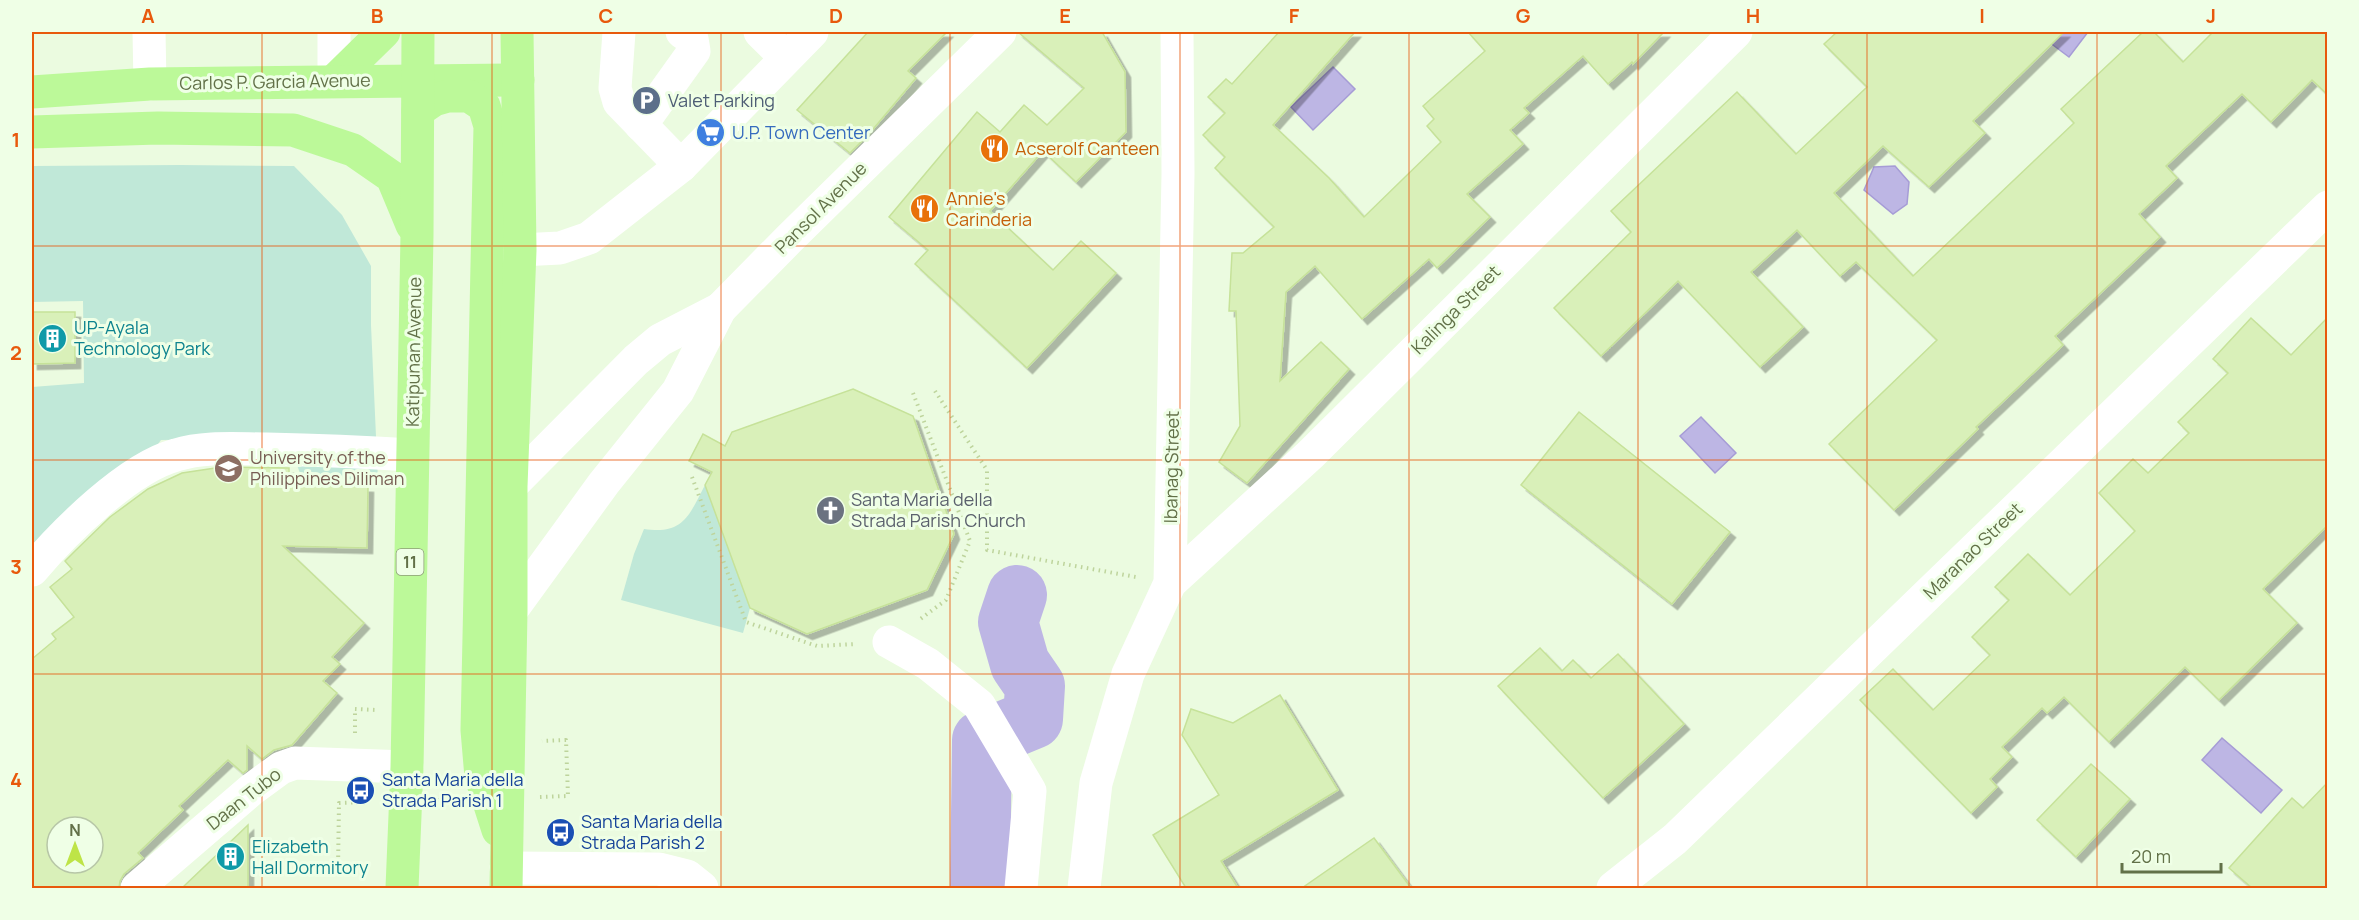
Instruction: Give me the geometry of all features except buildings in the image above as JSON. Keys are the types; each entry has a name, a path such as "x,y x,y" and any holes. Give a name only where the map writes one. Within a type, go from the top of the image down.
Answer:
{"main road":[{"path":"334,81 384,32"},
{"name":"Katipunan Avenue","path":"402,888 407,767 417,235 418,32"},
{"path":"506,870 511,486 520,250 517,32"},
{"name":"Carlos P. Garcia Avenue","path":"32,92 150,84 334,81 418,96 518,80"},
{"path":"418,96 434,100 448,96 469,96 484,106 490,126 477,730 481,777 506,870"},
{"path":"32,132 158,128 293,130 353,150 392,177 417,235"}],"street":[{"path":"149,32 150,84"},
{"path":"334,32 334,81"},
{"path":"619,32 615,88 619,102 681,166"},
{"path":"641,125 694,51 692,39 682,32"},
{"path":"760,32 786,58"},
{"path":"520,250 560,248 589,238 681,166 813,32"},
{"name":"Pansol Avenue","path":"511,486 636,360 660,340 720,309 789,238 1000,32"},
{"name":"Ibanag Street","path":"1084,888 1096,783 1128,674 1170,583 1178,174 1177,32"},
{"name":"Kalinga Street","path":"1170,583 1311,454 1736,32"},
{"name":"Maranao Street","path":"1613,888 1675,839 2328,207"},
{"name":"Pansol Avenue","path":"511,611 604,483 678,391 720,309"},
{"path":"32,570 53,545 106,496 142,471 175,455 219,449 349,451 412,455"},
{"path":"889,642 928,664 978,705 1030,791 1021,888"},
{"name":"Daan Tubo","path":"137,888 251,790 281,768 295,763 407,767"},
{"path":"506,870 581,879 659,869 687,876 702,888"}],"path":[{"path":"935,391 987,470 987,550 1170,583"},
{"path":"692,477 746,622 817,646 889,642 946,600 970,541 913,393"},
{"path":"566,740 568,796"},
{"path":"338,869 339,803"}],"green space":[{"path":"32,166 294,166 342,215 371,266 371,325 378,481 301,476 287,438 161,440 119,498 32,556 32,387 84,383 83,301 32,302"},
{"path":"705,485 750,608 743,633 621,600 634,554 644,529 668,529 683,521"}],"shaded area":[{"path":"2045,32 2088,32 2069,57 2041,36"},
{"path":"1333,67 1355,89 1313,130 1291,107"},
{"path":"1895,166 1909,182 1907,204 1893,214 1864,190 1874,167"},
{"path":"1701,417 1736,453 1715,473 1680,436"},
{"path":"2222,738 2282,790 2261,813 2202,760"}],"waterway":[{"path":"980,888 982,740 1033,719 1035,686 1020,664 1008,622 1017,595"}],"place":[{"name":"Valet Parking","path":"647,101"},
{"name":"U.P. Town Center","path":"711,133"},
{"name":"Acserolf Canteen","path":"994,149"},
{"name":"Annie's Carinderia","path":"925,209"},
{"name":"UP-Ayala Technology Park","path":"53,338"},
{"name":"University of the Philippines Diliman","path":"229,468"},
{"name":"Santa Maria della Strada Parish Church","path":"830,510"},
{"name":"Santa Maria della Strada Parish 1","path":"361,790"},
{"name":"Santa Maria della Strada Parish 2","path":"560,832"},
{"name":"Elizabeth Hall Dormitory","path":"231,857"}]}
